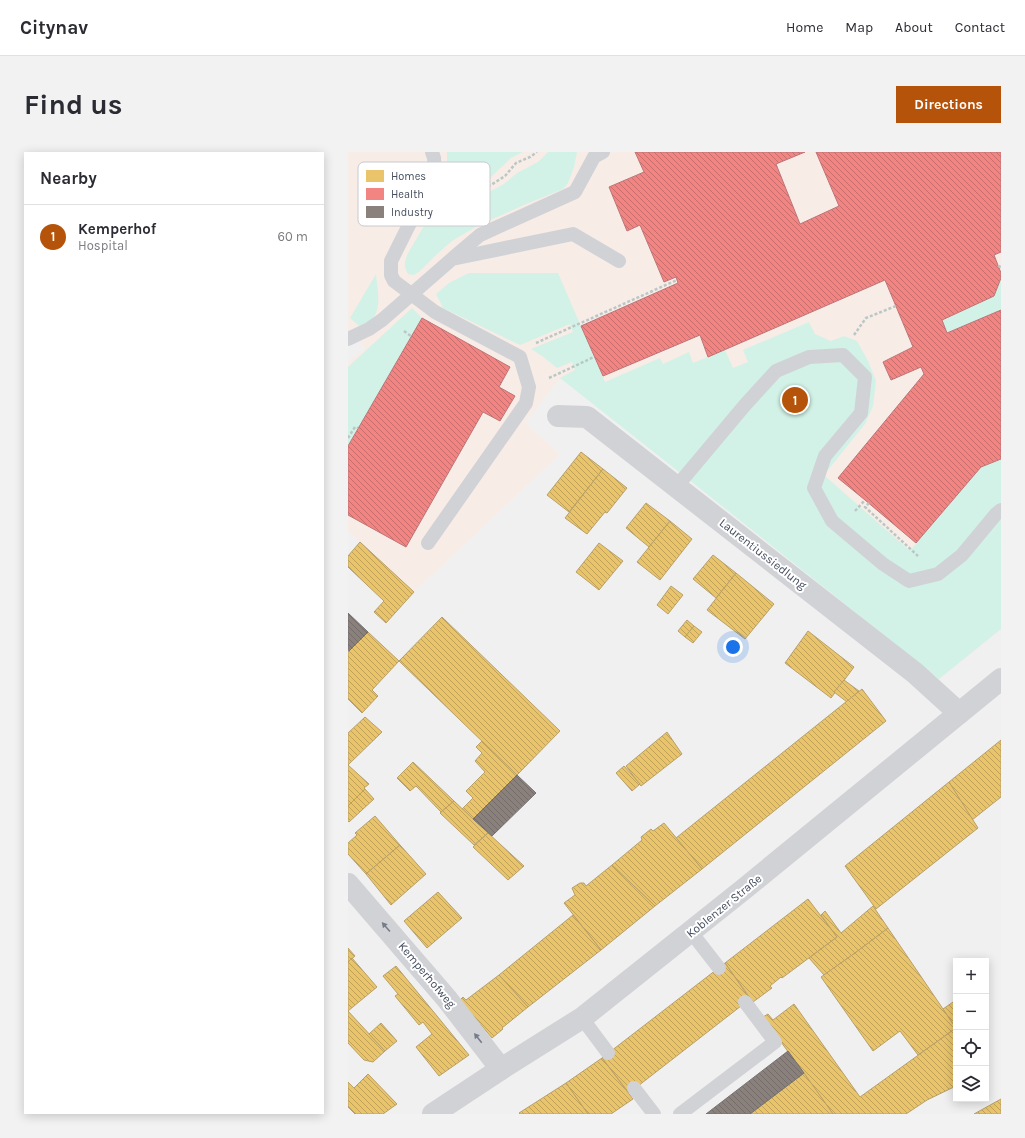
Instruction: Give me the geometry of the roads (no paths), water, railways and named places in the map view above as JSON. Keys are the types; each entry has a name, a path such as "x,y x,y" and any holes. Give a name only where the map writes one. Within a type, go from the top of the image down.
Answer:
{"street":[{"name":"Laurentiussiedlung","path":"558,416 587,417 915,673 959,713"},
{"name":"Koblenzer Straße","path":"434,1114 501,1069 582,1018 692,932 1001,679"},
{"name":"Kemperhofweg","path":"348,884 447,999 501,1069"}],"lane":[{"path":"432,152 434,162"},
{"path":"348,339 370,329 412,295 480,235 575,192 594,157 603,152"},
{"path":"408,226 391,261 391,275 394,281 435,312 520,357 529,387 526,403 428,543"},
{"path":"452,259 573,234 620,261"},
{"path":"677,486 776,371 809,357 843,355 865,378 861,413 825,456 814,488 832,521 883,564 909,581 938,574 962,555 1001,510"},
{"path":"692,932 719,968"},
{"path":"680,1114 775,1042 745,1002"},
{"path":"582,1018 608,1053"},
{"path":"634,1088 654,1114"}],"place":[{"name":"Kemperhof","path":"795,400"}]}
